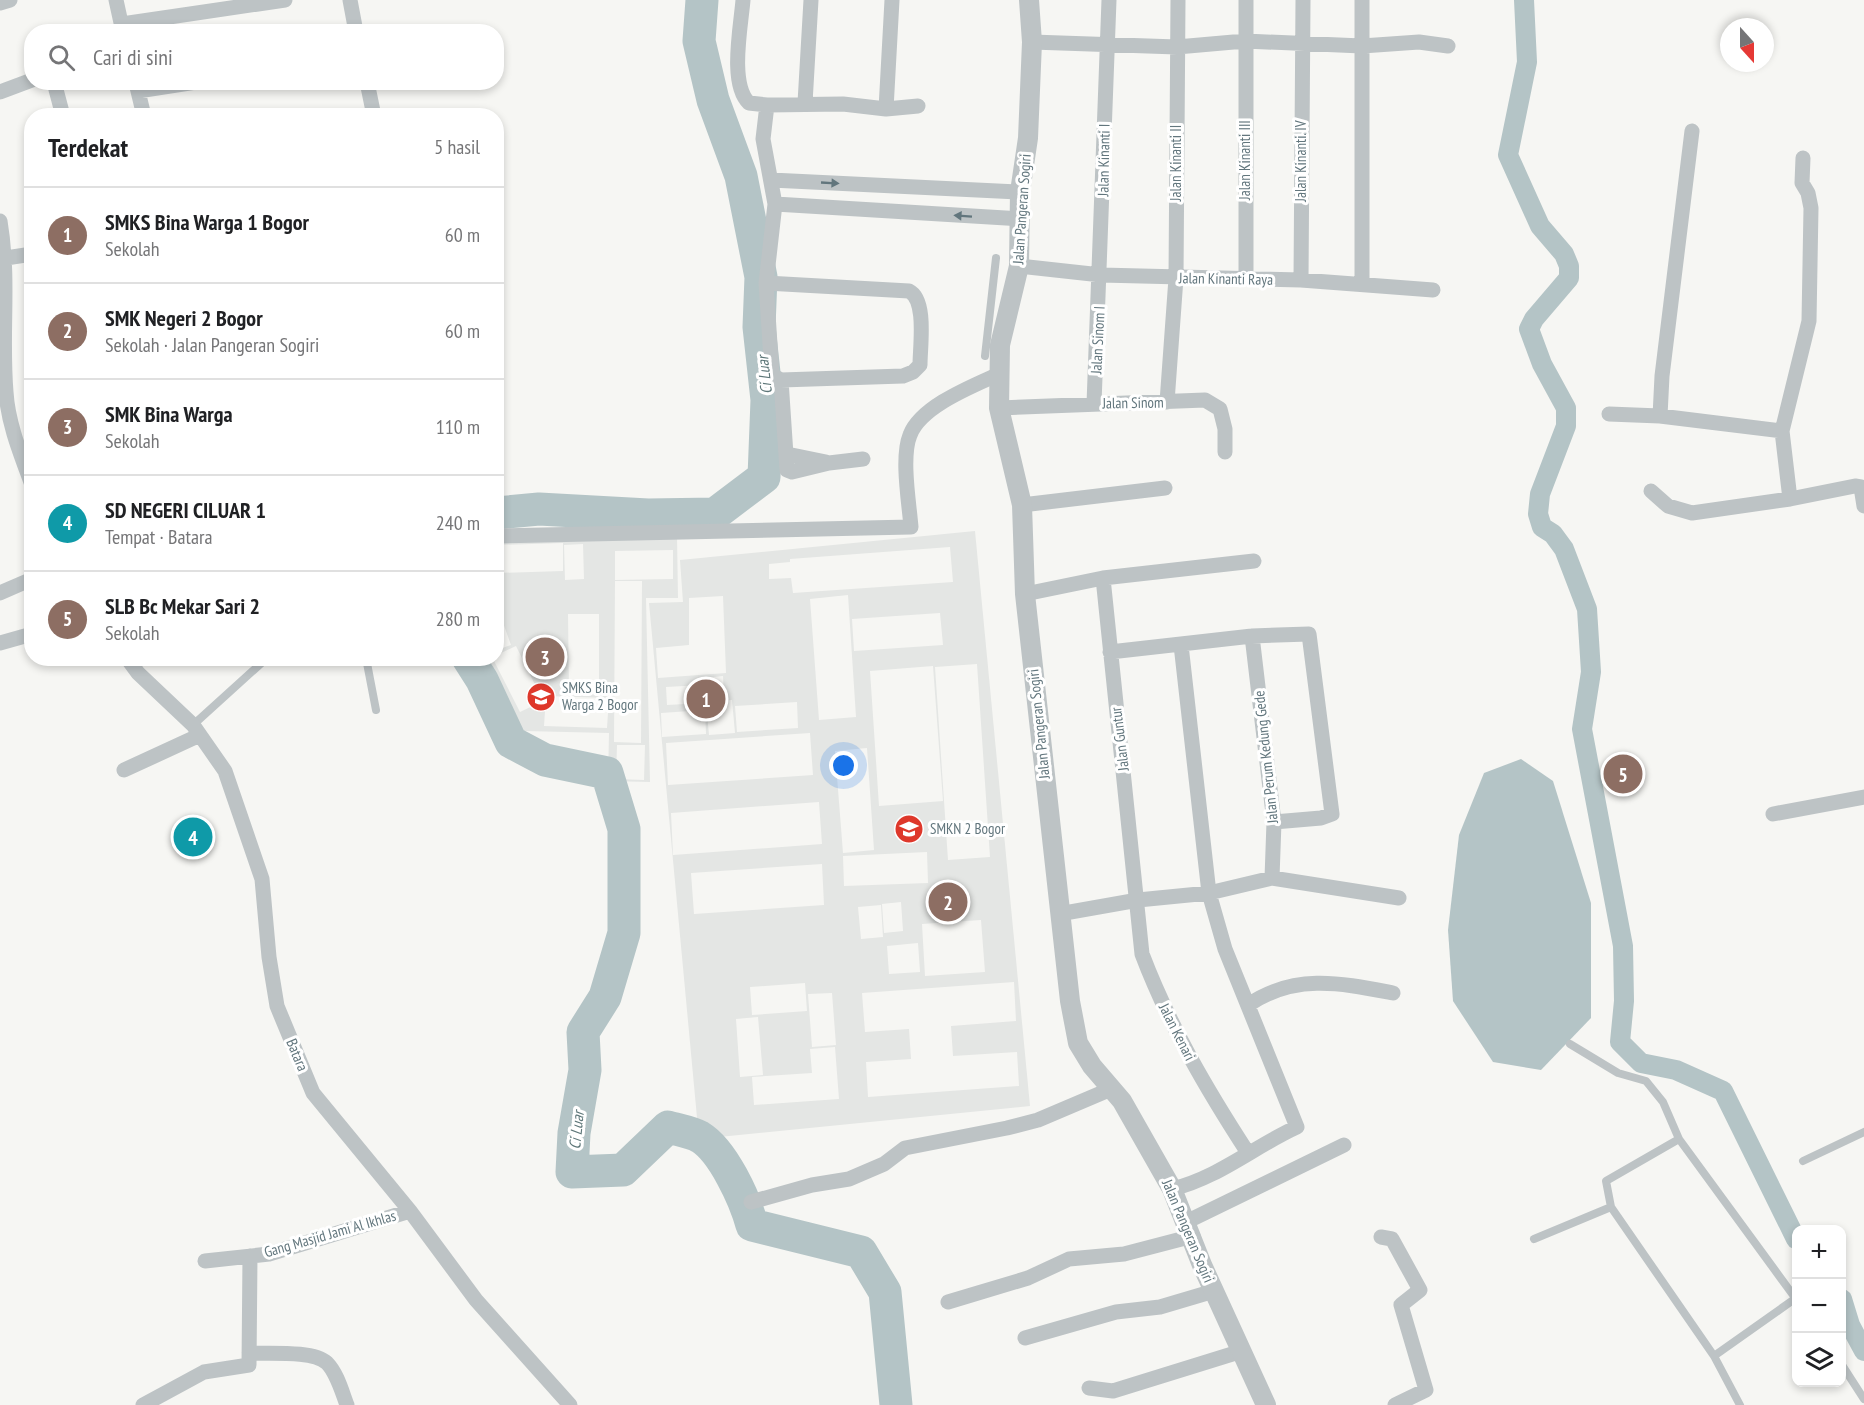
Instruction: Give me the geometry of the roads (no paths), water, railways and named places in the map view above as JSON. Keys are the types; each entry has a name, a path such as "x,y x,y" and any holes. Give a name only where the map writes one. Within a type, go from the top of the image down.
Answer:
{"street":[{"path":"0,3 10,0"},
{"path":"117,0 122,24"},
{"path":"146,24 285,0"},
{"path":"350,0 354,24"},
{"path":"743,0 738,65 739,90 749,103 767,105 843,104 886,110 918,106"},
{"path":"806,103 811,0"},
{"path":"886,110 892,0"},
{"name":"Jalan Pangeran Sogiri","path":"1029,0 1032,42 1028,138 1020,192 1022,219 1019,266 999,314 999,408 1022,505 1025,594 1070,1000 1078,1043 1122,1101 1172,1189 1214,1291 1266,1405"},
{"name":"Jalan Kinanti I","path":"1101,275 1109,0"},
{"name":"Jalan Kinanti II","path":"1167,402 1176,278 1178,0"},
{"name":"Jalan Kinanti III","path":"1245,279 1246,0"},
{"name":"Jalan Kinanti. IV","path":"1301,280 1303,0"},
{"path":"1362,0 1362,284"},
{"path":"1032,42 1177,47 1245,41 1362,46 1419,42 1448,46"},
{"path":"0,92 24,83"},
{"path":"56,90 61,108"},
{"path":"138,90 142,108"},
{"path":"369,90 372,108"},
{"path":"766,283 913,293 920,307 920,365 913,372 903,376 781,380 772,375 766,283 775,204 763,139 767,105"},
{"path":"1660,416 1662,376 1692,131"},
{"path":"1790,499 1782,431 1809,321 1810,203 1802,183 1803,158"},
{"path":"771,180 1020,192"},
{"path":"775,204 1022,219"},
{"path":"0,221 6,258 2,348 6,393 10,423 24,445"},
{"path":"6,258 24,255"},
{"name":"Jalan Kinanti Raya","path":"1019,266 1101,275 1301,280 1433,290"},
{"name":"Jalan Sinom I","path":"1094,404 1101,275"},
{"path":"504,536 911,527 908,471 910,435 921,419 954,395 999,374"},
{"path":"781,380 787,470 790,472 829,463 863,459"},
{"name":"Jalan Sinom","path":"999,408 1205,400 1215,403 1220,408 1225,429 1225,452"},
{"path":"1609,414 1660,416 1782,431"},
{"path":"1651,491 1668,506 1692,513 1790,499 1855,486 1861,487 1864,506"},
{"path":"1022,505 1165,488"},
{"path":"1025,594 1103,578 1254,561"},
{"name":"Jalan Guntur","path":"1103,578 1138,900"},
{"path":"0,593 24,582"},
{"path":"1110,652 1252,636 1309,634 1332,814 1328,817 1274,822"},
{"path":"0,643 24,636"},
{"name":"Jalan Perum Kedung Gede","path":"1252,636 1274,822 1272,878"},
{"path":"1172,1189 1195,1183 1297,1127 1226,949 1209,893 1181,645"},
{"name":"Batara","path":"133,666 197,730 225,771 262,879 269,957 277,1006 313,1093 411,1211 476,1300 570,1405"},
{"path":"124,770 197,730"},
{"path":"1773,814 1864,797"},
{"path":"1059,914 1138,900 1209,893 1272,878 1399,898"},
{"name":"Jalan Kenari","path":"1138,900 1142,954 1155,989 1208,1091 1248,1153"},
{"path":"1248,1005 1263,995 1289,984 1347,984 1393,993"},
{"path":"751,1202 812,1185 849,1179 884,1164 905,1148 1038,1120 1111,1089"},
{"path":"948,1302 1028,1278 1069,1258 1124,1254 1189,1229 1344,1145"},
{"name":"Gang Masjid Jami Al Ikhlas","path":"249,1359 250,1256 269,1254 411,1211"},
{"path":"1381,1237 1392,1239 1420,1290 1401,1305 1426,1390 1395,1405"},
{"path":"205,1261 250,1256"},
{"path":"1025,1338 1116,1312 1160,1308 1214,1291"},
{"path":"1089,1388 1113,1391 1242,1351"},
{"path":"143,1405 204,1372 249,1359 311,1355 325,1361 332,1369 347,1405"}],"lane":[{"path":"985,356 999,314 996,258"},
{"path":"197,730 259,666"},
{"path":"368,666 376,710"},
{"path":"1570,1044 1618,1073 1646,1081 1663,1102 1679,1139 1792,1293"},
{"path":"1803,1161 1864,1132"},
{"path":"1679,1139 1606,1181 1611,1207 1714,1356 1740,1405"},
{"path":"1534,1239 1611,1207"},
{"path":"1714,1356 1792,1301"},
{"path":"1846,1371 1864,1399"}],"waterway":[{"name":"Ci Luar","path":"504,512 539,509 648,515 715,514 764,477 767,400 759,327 761,277 741,176 713,100 699,41 702,0"},
{"path":"1524,0 1527,62 1508,155 1540,226 1564,254 1569,266 1569,278 1534,319 1529,329 1542,364 1566,408 1566,426 1540,494 1538,514 1542,527 1553,534 1564,549 1587,609 1591,672 1582,729 1623,946 1624,1001 1620,1042 1641,1063 1676,1070 1723,1091 1792,1231"},
{"name":"Ci Luar","path":"473,666 511,742 545,760 607,773 624,829 624,933 605,997 583,1032 585,1070 574,1133 572,1172 623,1170 668,1127 684,1131 700,1137 709,1144 725,1164 739,1189 752,1225 861,1252 885,1292 896,1405"},
{"path":"1846,1312 1850,1325 1864,1351"}],"place":[{"name":"SMK Bina Warga","path":"545,657"},
{"name":"SMKS Bina Warga 2 Bogor","path":"541,697"},
{"name":"SMKS Bina Warga 1 Bogor","path":"706,699"},
{"name":"SLB Bc Mekar Sari 2","path":"1623,774"},
{"name":"SMKN 2 Bogor","path":"909,829"},
{"name":"SD NEGERI CILUAR 1","path":"193,837"},
{"name":"SMK Negeri 2 Bogor","path":"948,902"}]}
